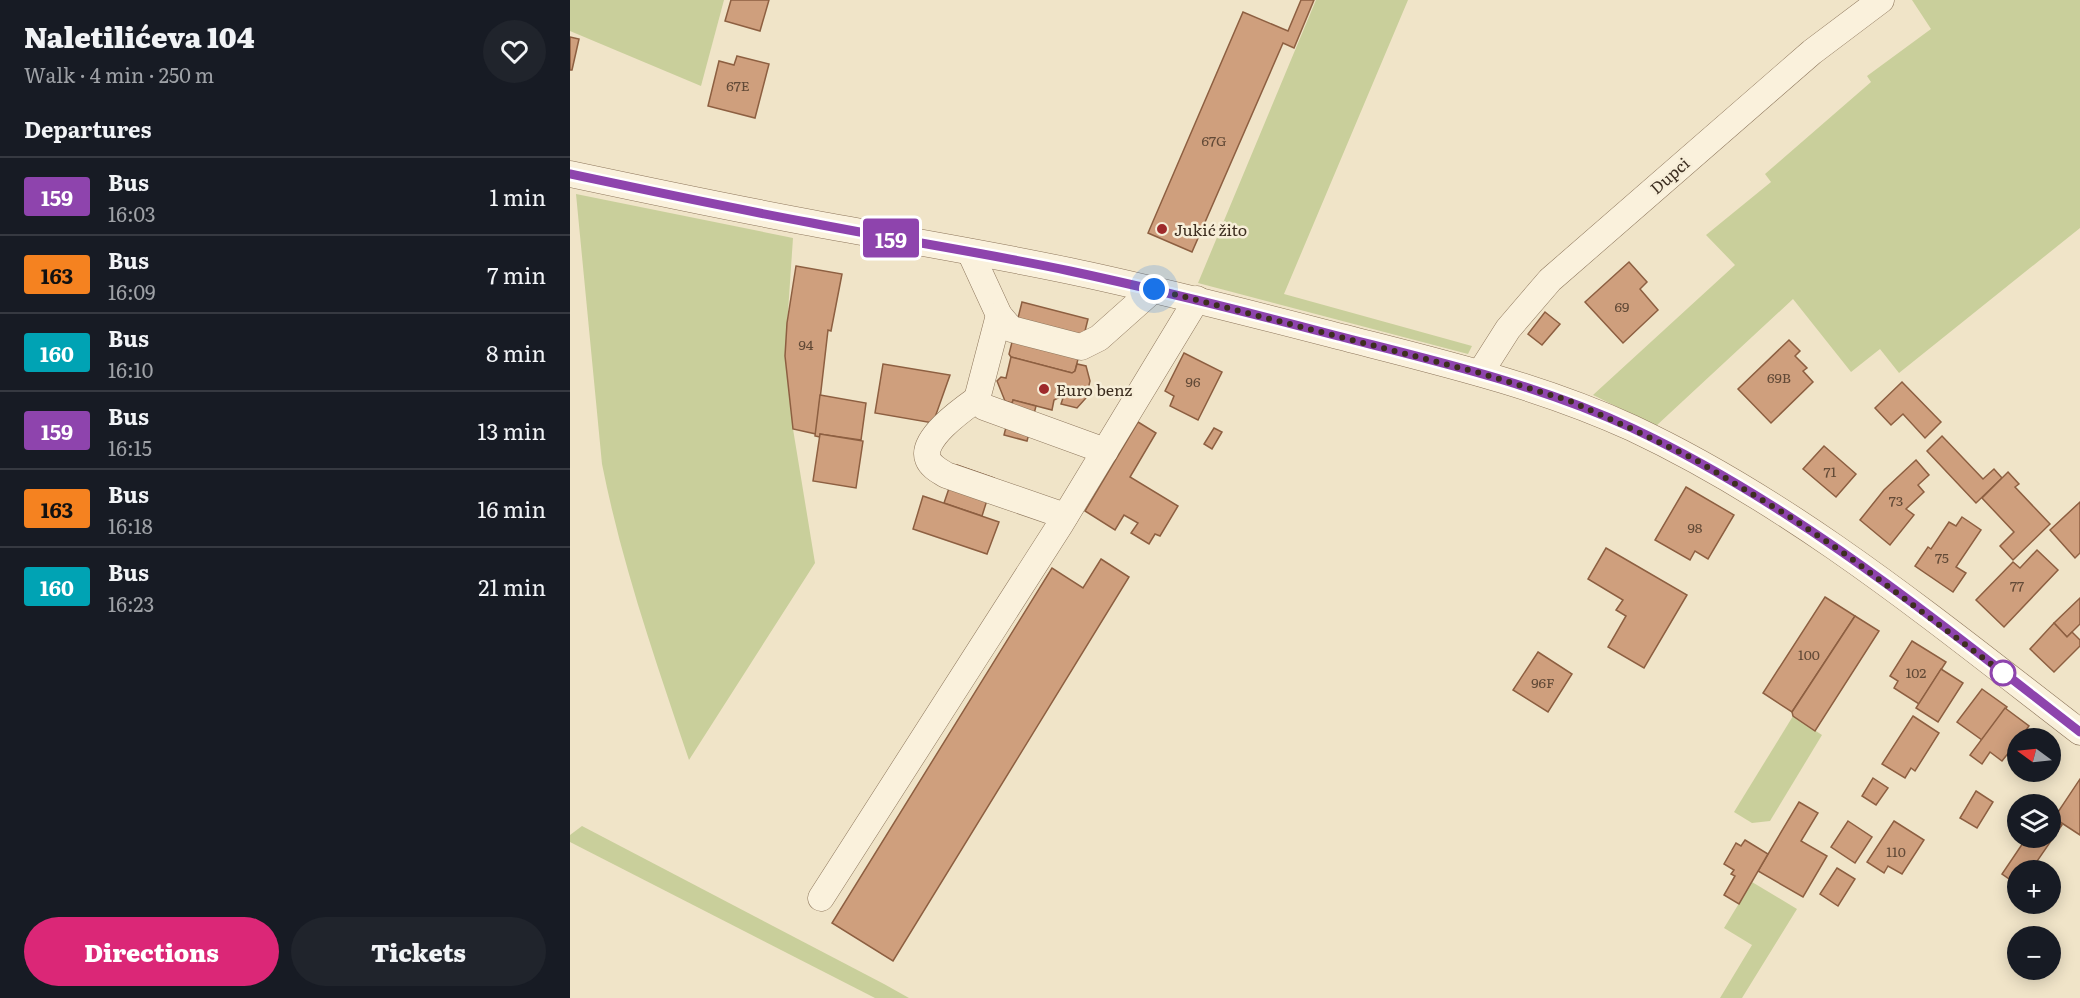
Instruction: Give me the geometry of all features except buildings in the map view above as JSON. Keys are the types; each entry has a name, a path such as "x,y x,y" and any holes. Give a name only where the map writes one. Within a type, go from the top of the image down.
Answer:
{"street":[{"name":"Dupci","path":"1480,373 1508,329 1550,280 1812,52 1881,0"},
{"path":"570,174 1154,289 1480,373 1581,406 1694,459 1830,544 2080,732"},
{"path":"970,252 999,315 1011,330 1081,347 1098,338 1154,289"},
{"path":"821,898 1065,516 1197,300"},
{"path":"999,315 977,399 948,422 935,436 927,458 931,464 946,475 1065,516"},
{"path":"977,399 984,407 1105,451"}],"green space":[{"path":"570,0 724,0 701,86 570,31"},
{"path":"1316,0 1408,0 1284,294 1472,346 1468,354 1198,283"},
{"path":"1912,0 2080,0 2080,228 1899,373 1880,349 1851,372 1793,299 1656,426 1593,395 1735,265 1706,235 1771,182 1765,174 1871,82 1867,76 1931,29"},
{"path":"576,194 793,238 785,356 793,429 815,563 689,760 652,650 619,539 602,464"},
{"path":"1793,716 1822,735 1770,821 1752,823 1734,812"},
{"path":"582,826 909,998 875,998 570,842 570,835"},
{"path":"1752,882 1797,909 1742,998 1720,998 1752,945 1724,928"}],"bus line":[{"name":"159","path":"570,174 813,224 1029,263 1154,289 1480,373 1570,401 1694,459 1787,515 1900,595 2080,732"}],"place":[{"name":"Jukić žito","path":"1162,229"},
{"name":"Euro benz","path":"1044,389"}],"route":[{"path":"1154,289 1525,386 1570,401 1632,429 1694,459 1787,515 1848,556 2003,673"}]}
